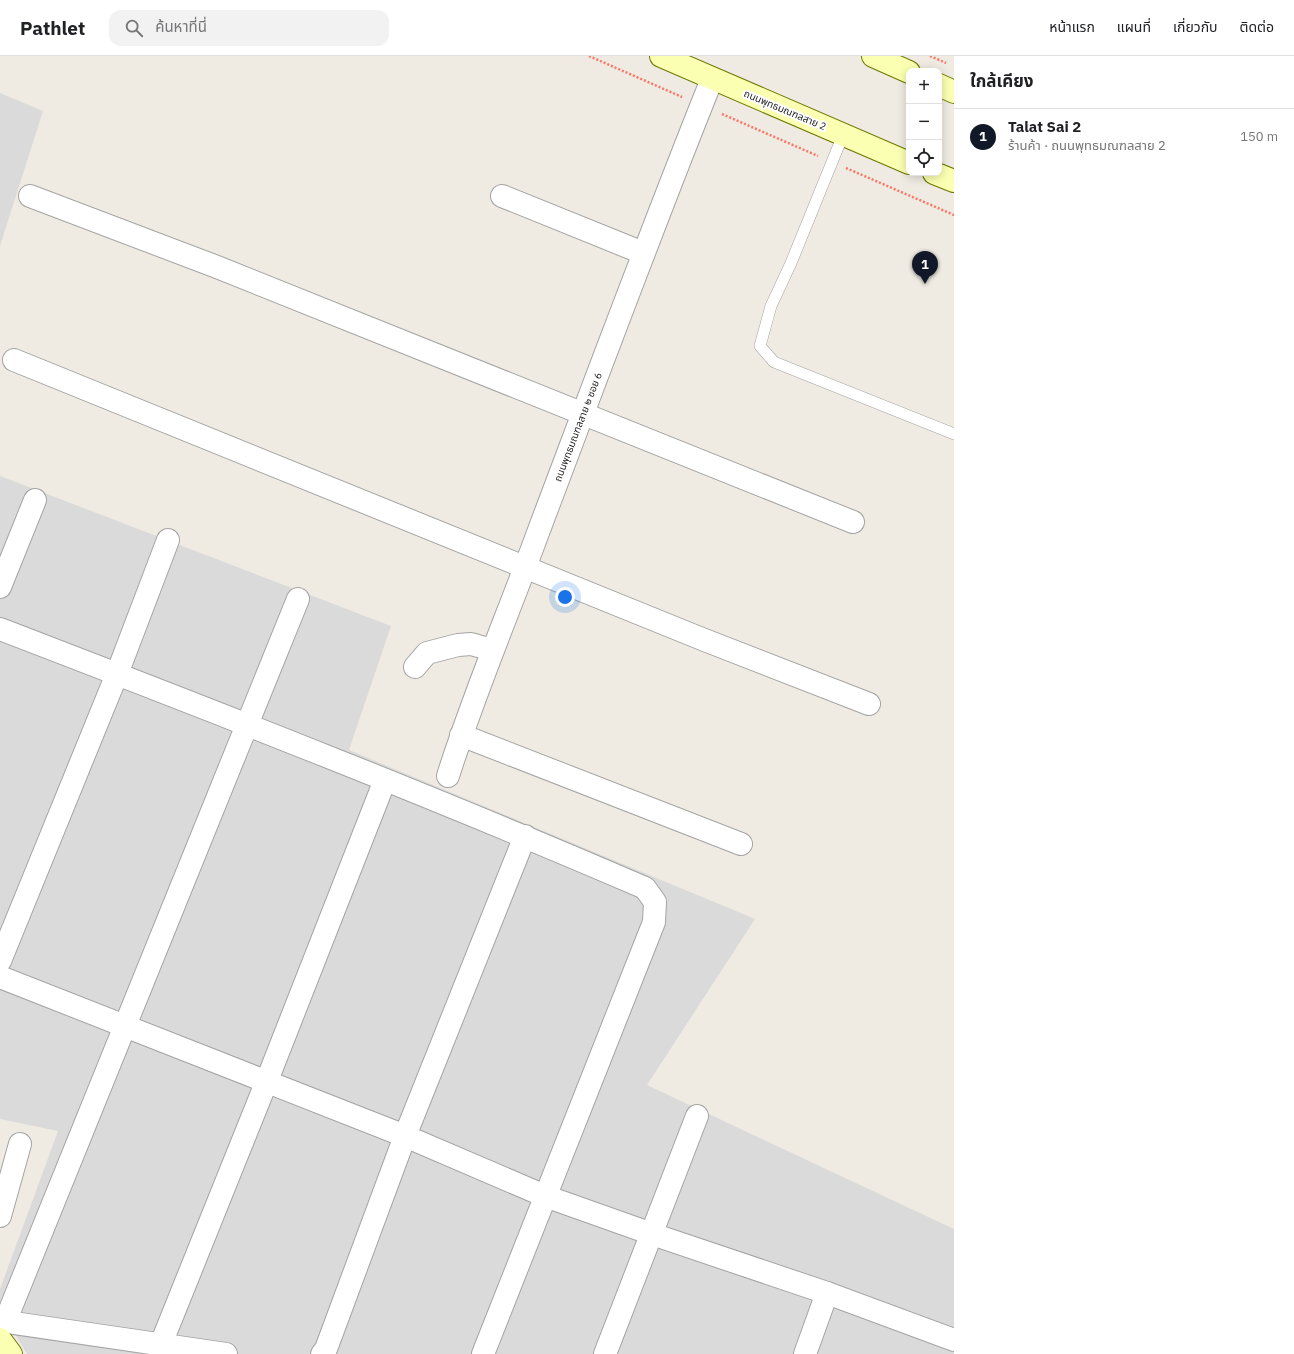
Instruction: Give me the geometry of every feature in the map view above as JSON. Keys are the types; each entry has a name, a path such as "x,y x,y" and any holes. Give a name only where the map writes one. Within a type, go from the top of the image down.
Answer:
{"main road":[{"name":"ถนนพุทธมณฑลสาย 2","path":"661,56 906,162"},
{"path":"873,56 906,71"},
{"path":"942,86 954,92"},
{"path":"942,176 954,181"},
{"path":"2,1327 11,1354"}],"street":[{"name":"ถนนพุทธมณฑลสาย ๒ ซอย 6","path":"448,776 461,734 492,650 526,567 643,252 712,78"},
{"path":"30,196 217,268 853,522"},
{"path":"502,196 643,252"},
{"path":"14,360 702,639 869,704"},
{"path":"0,587 35,500"},
{"path":"0,961 117,674 168,540"},
{"path":"226,1354 161,1344 2,1327 298,599"},
{"path":"0,628 246,724 525,836 645,888 655,902 654,922 483,1354"},
{"path":"415,666 427,653 458,646 471,644 492,650"},
{"path":"461,734 741,844"},
{"path":"161,1344 266,1083 385,780"},
{"path":"322,1354 326,1349 405,1136 525,836"},
{"path":"0,977 266,1083 405,1136 545,1196 827,1294 954,1340"},
{"path":"604,1354 697,1116"},
{"path":"0,1216 20,1144"},
{"path":"805,1354 827,1294"}],"lane":[{"path":"842,135 791,263 770,306 760,346 774,362 954,434"}],"path":[{"path":"588,56 954,215"},
{"path":"930,56 948,64"}],"shaded area":[{"path":"0,93 43,111 0,246"},
{"path":"0,476 391,626 349,750 755,919 647,1085 954,1229 954,1354 27,1354 0,1310 0,1289 58,1131 0,1119"}],"place":[{"name":"Talat Sai 2","path":"925,284"}]}
